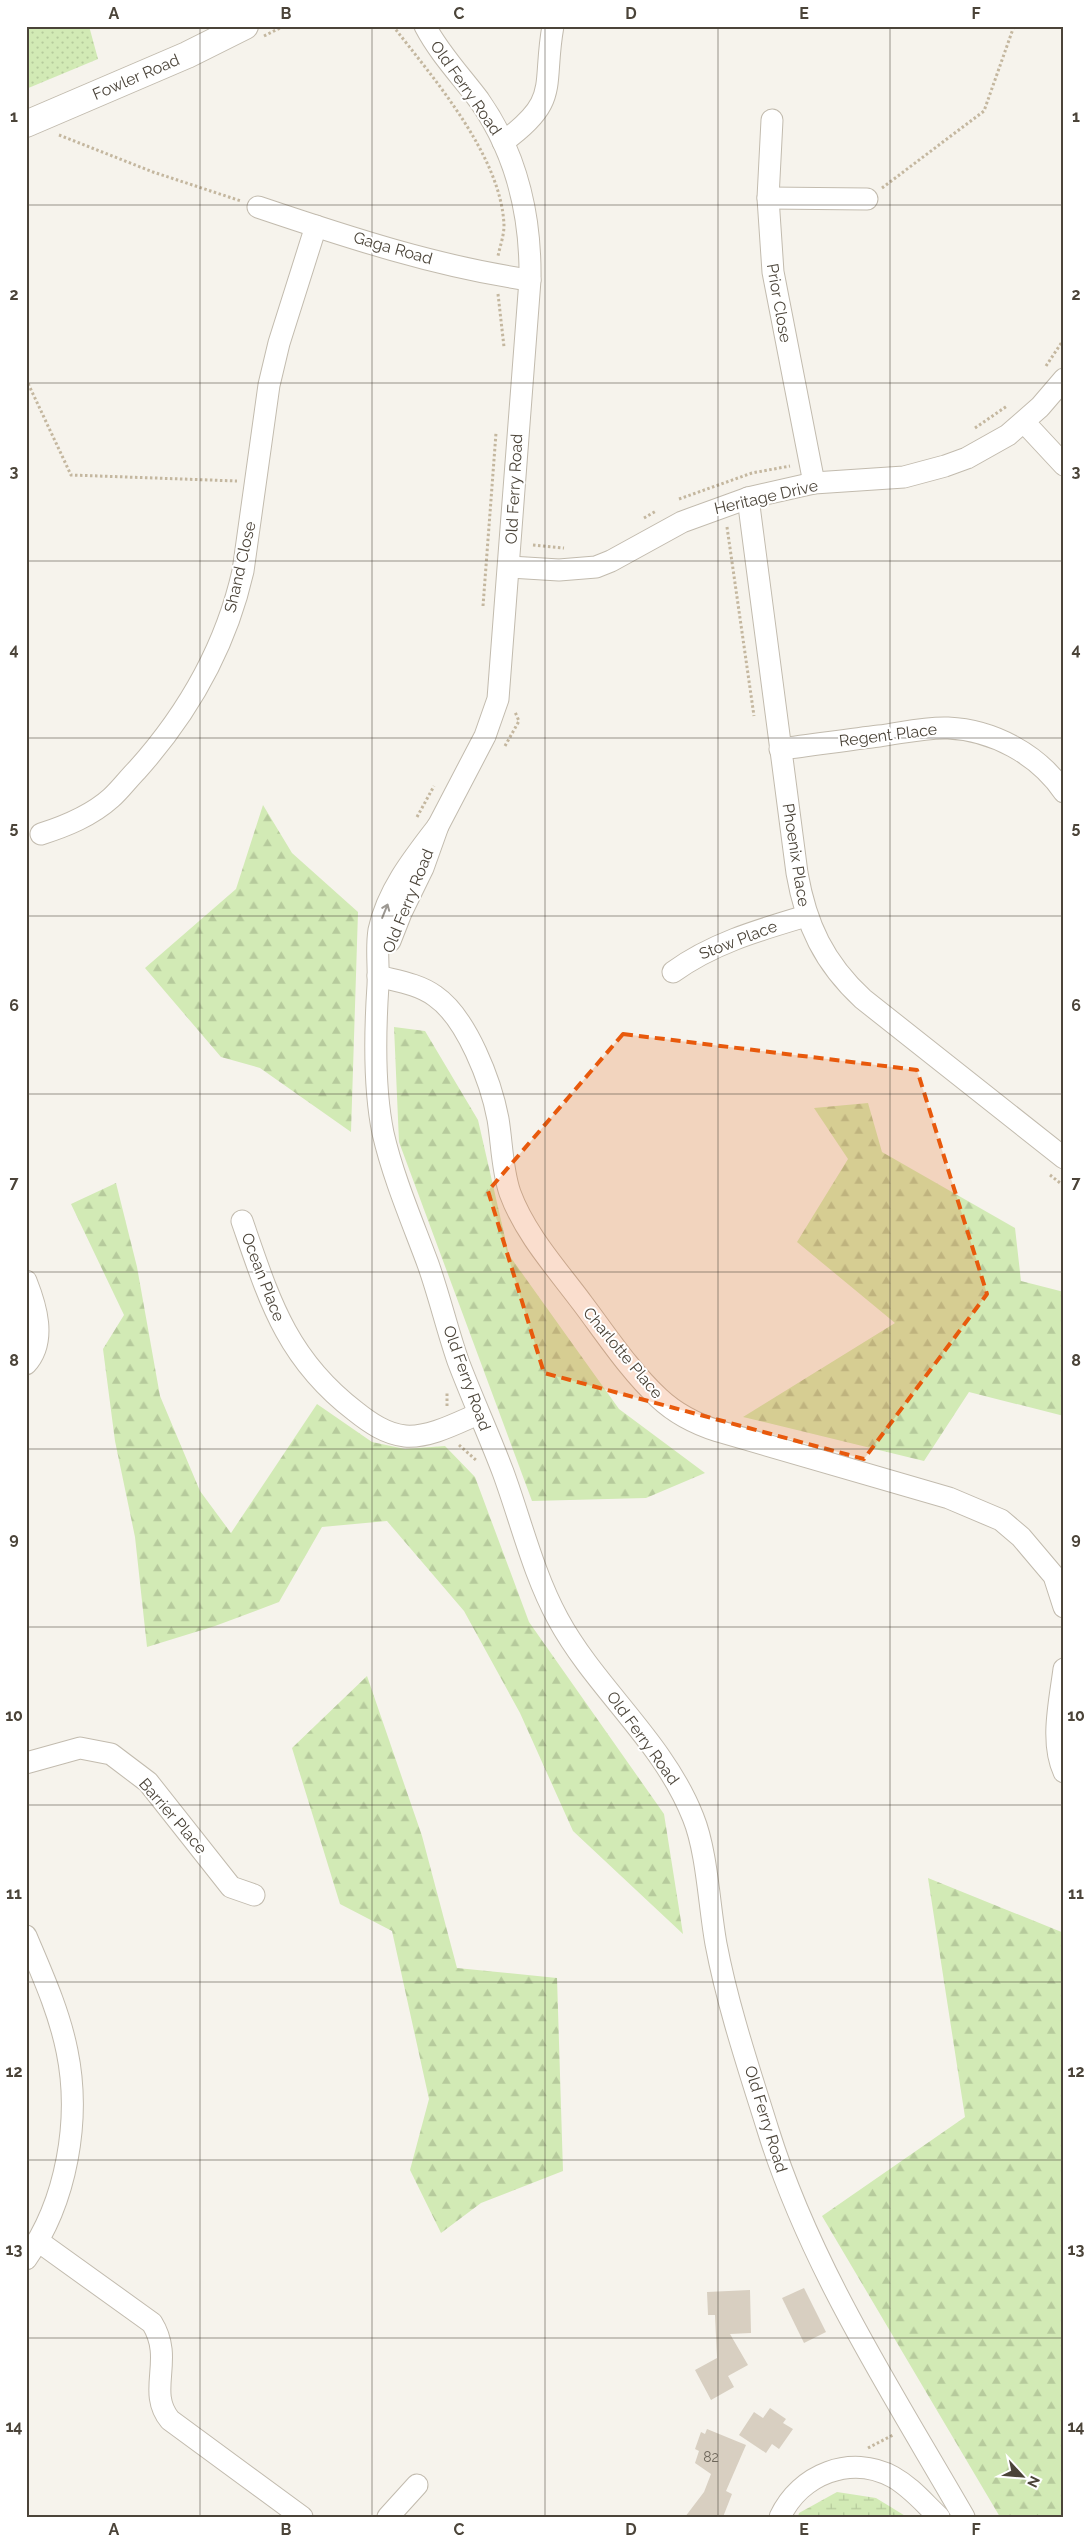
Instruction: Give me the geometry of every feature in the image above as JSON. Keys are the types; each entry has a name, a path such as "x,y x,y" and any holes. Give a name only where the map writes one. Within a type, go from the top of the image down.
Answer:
{"street":[{"name":"Fowler Road","path":"30,123 187,55 245,26"},
{"name":"Old Ferry Road","path":"503,142 524,126 542,105 546,94 553,26"},
{"name":"Old Ferry Road","path":"425,29 479,101 503,142 515,169 528,223 531,249 530,280 517,436 510,567 501,682 496,709 485,736 438,826 411,862 387,907 378,939 376,956 378,976 376,1031 383,1131 401,1192 430,1271 458,1360 478,1414 502,1469 539,1576 559,1622 585,1659 660,1756 688,1803 696,1822 716,1944 727,1989 767,2128 790,2195 840,2299 964,2517"},
{"name":"Prior Close","path":"772,120 768,198 773,272 814,483"},
{"path":"768,198 867,199"},
{"name":"Gaga Road","path":"258,206 316,226 467,269 530,280"},
{"name":"Shand Close","path":"41,834 74,822 111,798 162,740 195,693 219,644 237,596 250,534 269,385 279,343 316,226"},
{"name":"Heritage Drive","path":"510,567 559,570 596,566 611,562 682,522 748,498 814,483 881,480 924,473 967,458 1008,435 1024,422 1064,379"},
{"path":"1024,422 1064,465"},
{"name":"Phoenix Place","path":"748,498 797,873 806,916 828,958 851,988 1064,1158"},
{"name":"Regent Place","path":"780,749 929,728 965,730 1001,740 1019,749 1036,762 1064,792"},
{"name":"Stow Place","path":"673,972 691,959 725,942 806,916"},
{"name":"Charlotte Place","path":"378,976 408,984 435,996 445,1004 458,1022 478,1058 490,1085 506,1175 518,1211 543,1250 602,1330 659,1398 694,1423 949,1498 1001,1520 1021,1537 1054,1576 1064,1607"},
{"name":"Ocean Place","path":"242,1221 269,1300 281,1325 316,1376 329,1391 378,1428 407,1436 441,1428 478,1414"},
{"path":"26,1281 38,1317 35,1344 26,1364"},
{"path":"1064,1669 1057,1737 1060,1762 1064,1772"},
{"name":"Barrier Place","path":"26,1763 80,1748 111,1754 148,1782 231,1887 254,1895"},
{"path":"26,1936 60,2024 67,2051 72,2099 71,2127 65,2168 58,2192 38,2241 26,2259"},
{"path":"38,2241 152,2323 160,2335 163,2347 160,2399 162,2411 170,2420 302,2517"},
{"path":"780,2517 795,2494 825,2472 842,2468 860,2468 893,2477 924,2500 939,2517"},
{"path":"388,2517 417,2485"}],"path":[{"path":"867,199 984,111 1014,26"},
{"path":"30,123 153,172 258,206"},
{"path":"26,379 71,475 256,482"},
{"path":"727,526 755,723"},
{"path":"1049,1174 1064,1186"},
{"path":"874,2446 895,2433"}],"highlighted area":[{"path":"623,1034 917,1070 987,1294 864,1459 544,1373 488,1191"}],"green space":[{"path":"26,26 89,26 98,59 26,89"},
{"path":"263,805 292,853 358,912 351,1132 260,1068 221,1057 145,968 236,889"},
{"path":"394,1027 425,1031 478,1120 509,1255 619,1409 705,1473 646,1498 532,1501 399,1142"},
{"path":"868,1103 882,1152 1015,1228 1021,1281 1064,1292 1064,1416 969,1392 924,1461 743,1417 895,1323 797,1242 848,1159 814,1108"},
{"path":"116,1183 137,1267 160,1396 200,1491 231,1533 317,1404 372,1442 405,1449 445,1446 475,1477 529,1622 664,1814 683,1934 573,1831 520,1713 464,1611 387,1521 322,1527 279,1602 215,1626 147,1647 135,1537 115,1441 103,1349 124,1315 71,1204"},
{"path":"367,1676 422,1836 457,1968 557,1978 563,2171 481,2203 441,2233 410,2170 429,2099 392,1931 340,1904 292,1748"},
{"path":"928,1878 1064,1933 1064,2517 1000,2517 822,2216 965,2117"},
{"path":"837,2492 876,2498 907,2517 798,2517 799,2513"}],"building":[{"path":"804,2288 826,2332 804,2343 782,2298"},
{"path":"750,2290 751,2333 730,2334 748,2365 728,2376 734,2387 711,2400 695,2370 717,2358 715,2315 708,2315 707,2292"},
{"path":"770,2408 786,2419 783,2423 793,2429 779,2449 772,2444 766,2453 739,2435 754,2412 763,2418"},
{"path":"707,2429 746,2445 726,2491 732,2494 723,2517 685,2517 704,2492 711,2474 695,2463 699,2451 695,2449 701,2432 705,2434"}]}
